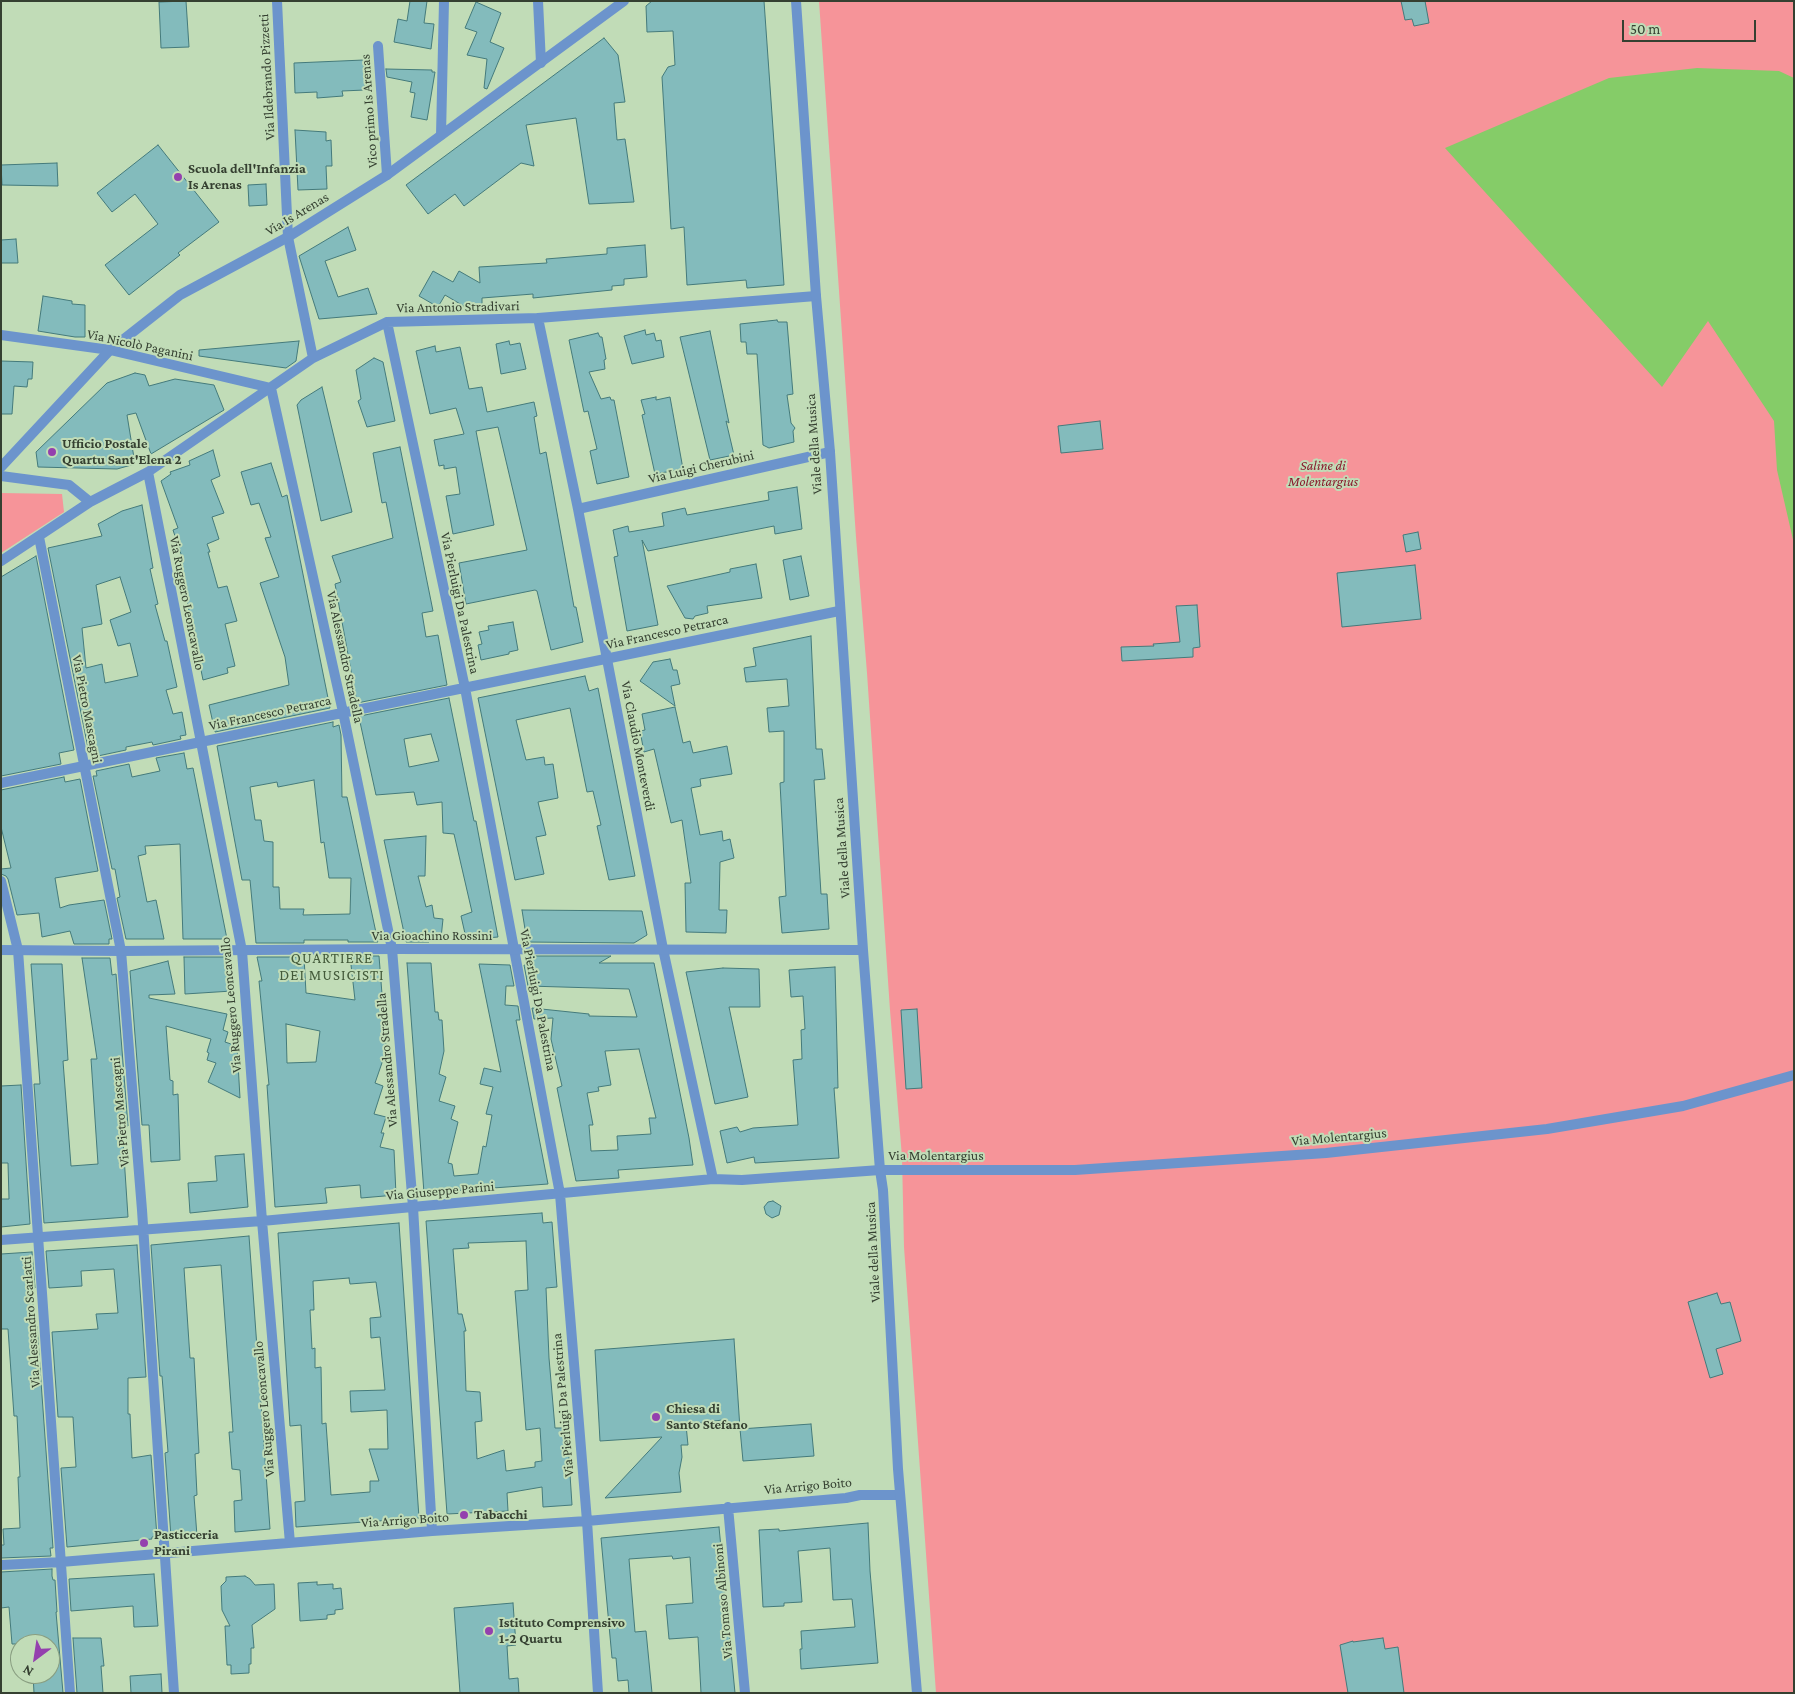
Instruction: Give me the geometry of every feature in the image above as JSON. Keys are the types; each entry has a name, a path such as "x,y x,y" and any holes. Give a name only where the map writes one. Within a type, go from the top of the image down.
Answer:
{"street":[{"name":"Via Ildebrando Pizzetti","path":"277,1 288,237 313,358"},
{"path":"441,135 444,1"},
{"path":"538,1 541,63"},
{"name":"Via Is Arenas","path":"1,467 110,350 180,295 288,237 387,175 624,1"},
{"name":"Viale della Musica","path":"796,1 816,296 830,452 839,611 863,950 883,1190 900,1495 917,1693"},
{"name":"Vico primo Is Arenas","path":"378,46 387,175"},
{"name":"Via Antonio Stradivari","path":"1,561 90,502 148,472 313,358 387,322 538,318 816,296"},
{"name":"Via Claudio Monteverdi","path":"538,318 578,509 663,949 713,1179"},
{"name":"Via Pierluigi Da Palestrina","path":"387,322 464,688 560,1194 587,1521 598,1693"},
{"name":"Via Nicolò Paganini","path":"1,335 110,350 271,388"},
{"name":"Via Alessandro Stradella","path":"271,388 344,712 392,949 414,1207 432,1532"},
{"name":"Via Luigi Cherubini","path":"578,509 830,452"},
{"name":"Via Ruggero Leoncavallo","path":"148,472 242,951 262,1221 290,1543"},
{"path":"1,476 69,485 90,502"},
{"name":"Via Pietro Mascagni","path":"39,537 121,951 143,1229 174,1693"},
{"name":"Via Francesco Petrarca","path":"1,783 839,611"},
{"name":"Via Alessandro Scarlatti","path":"1,881 18,950 70,1693"},
{"name":"Via Gioachino Rossini","path":"1,950 863,950"},
{"name":"Via Molentargius","path":"880,1170 1075,1170 1355,1150 1537,1130 1683,1106 1794,1075"},
{"name":"Via Giuseppe Parini","path":"1,1240 262,1221 713,1179 742,1180 880,1170"},
{"name":"Via Arrigo Boito","path":"1,1565 62,1562 587,1521 846,1498 860,1495 900,1495"},
{"name":"Via Tomaso Albinoni","path":"728,1508 745,1693"}],"green space":[{"name":"Saline di Molentargius","path":"819,1 1794,1 1794,1693 936,1693 904,1247 902,1157"},
{"path":"1,493 62,494 64,512 1,553"}],"shaded area":[{"path":"1697,68 1779,71 1794,78 1794,544 1777,470 1774,421 1708,321 1662,387 1445,148 1609,78"}],"building":[{"path":"186,1 189,47 161,48 159,2"},
{"path":"410,1 427,1 424,23 434,24 431,49 394,42 398,19 407,21"},
{"path":"652,1 764,1 784,285 747,288 746,280 687,285 684,227 671,229 662,77 668,67 675,65 673,31 647,32 646,6"},
{"path":"1401,1 1425,1 1429,23 1414,26 1412,19 1405,20"},
{"path":"476,2 501,13 490,42 504,48 487,89 484,88 487,59 467,55 477,32 465,28"},
{"path":"604,38 618,55 625,102 614,103 617,140 625,139 634,202 589,204 576,118 526,125 534,166 521,163 464,206 455,194 428,214 406,185"},
{"path":"364,60 365,90 342,91 343,96 317,98 317,92 295,93 294,63"},
{"path":"386,69 432,70 432,72 435,72 427,120 411,117 415,93 410,92 412,82 387,77"},
{"path":"295,130 326,132 326,141 331,140 332,166 326,166 327,189 298,190"},
{"path":"158,145 219,222 178,253 180,255 129,295 105,265 158,224 135,194 112,212 97,193"},
{"path":"57,163 58,186 2,185 1,165"},
{"path":"266,184 267,205 249,206 248,185"},
{"path":"348,227 356,250 325,261 338,297 368,288 377,314 319,319 299,256"},
{"path":"16,239 18,263 1,263 1,240"},
{"path":"645,245 647,277 624,279 624,285 612,286 612,290 533,298 533,294 482,298 482,307 467,308 445,295 438,307 419,296 433,271 453,282 459,271 480,283 479,267 547,263 546,259 607,254 607,248"},
{"path":"43,296 72,301 72,304 85,305 85,337 38,331"},
{"path":"777,320 778,322 787,322 793,394 787,395 791,423 795,428 793,431 794,442 769,448 763,445 757,354 747,354 746,342 741,342 740,324"},
{"path":"645,330 646,335 654,333 656,341 661,340 664,357 632,364 624,336"},
{"path":"710,331 734,455 710,460 680,337"},
{"path":"598,333 602,337 606,359 604,360 605,369 589,372 601,399 610,397 611,400 614,400 629,477 597,484 590,451 597,449 588,411 584,412 569,340"},
{"path":"299,341 296,361 286,368 199,356 199,350"},
{"path":"509,341 510,345 520,343 526,369 501,374 496,344"},
{"path":"435,346 436,352 460,347 469,389 482,387 487,412 534,402 537,416 534,417 540,454 546,452 574,607 576,607 583,642 551,650 537,591 535,590 466,604 459,563 527,550 498,427 476,431 494,525 453,534 446,496 460,494 456,467 444,469 444,465 439,466 434,440 464,434 456,408 430,414 416,351"},
{"path":"374,358 383,362 395,421 367,427 358,401 361,399 356,370"},
{"path":"1,361 33,362 32,379 28,379 27,387 14,386 12,414 1,414"},
{"path":"135,373 145,375 149,386 175,379 214,385 224,410 151,454 136,413 127,415 135,464 117,469 38,467 36,452 107,383"},
{"path":"322,387 352,512 321,521 297,405 301,400"},
{"path":"656,397 656,400 670,397 683,469 655,474 642,415 645,414 641,400"},
{"path":"1100,421 1103,449 1061,453 1058,426"},
{"path":"400,447 433,611 422,613 426,637 438,635 447,685 357,703 335,584 341,582 332,556 393,538 386,502 382,503 373,453"},
{"path":"213,450 220,476 211,480 224,513 212,517 219,539 207,544 210,552 208,552 218,588 227,586 237,621 225,624 235,666 227,668 228,673 203,680 179,561 183,560 173,530 178,528 161,481 171,474 170,472 190,465 189,461"},
{"path":"271,463 282,497 287,495 330,708 215,732 209,705 289,685 285,657 260,583 279,577 265,538 271,537 259,503 251,505 241,472"},
{"path":"797,487 802,529 775,534 774,526 648,551 642,540 658,625 627,631 614,557 618,556 613,530 628,526 629,532 664,526 662,513 685,508 687,515 769,500 768,492"},
{"path":"142,505 153,568 150,569 158,604 155,605 165,641 167,641 177,687 166,690 173,714 182,712 186,735 180,736 181,739 153,745 152,742 126,747 126,750 93,757 91,748 88,748 48,548 102,536 98,524 122,511","holes":["120,577 131,612 110,620 118,646 130,643 138,676 105,683 102,664 86,668 82,628 102,624 96,585"]},
{"path":"1418,532 1421,549 1406,552 1403,535"},
{"path":"36,556 74,750 59,753 61,764 1,776 1,577"},
{"path":"801,556 809,596 790,600 783,560"},
{"path":"756,564 762,598 707,606 708,613 695,616 693,619 685,618 667,586 730,572 730,569"},
{"path":"1415,565 1421,619 1342,627 1337,573"},
{"path":"1197,605 1200,647 1193,648 1193,657 1122,661 1121,647 1154,646 1153,644 1180,642 1176,606"},
{"path":"513,622 518,650 509,652 509,654 481,660 478,645 482,644 479,632 489,630 488,626"},
{"path":"811,636 816,749 822,749 825,779 814,780 821,894 827,894 829,929 782,933 779,897 786,896 780,783 784,782 784,731 769,732 767,708 789,706 787,679 746,682 744,668 756,666 753,648"},
{"path":"670,659 673,670 677,670 680,684 671,686 675,706 640,681 653,662"},
{"path":"585,676 589,691 598,688 635,876 609,880 597,826 601,825 593,791 587,792 570,708 516,720 526,760 544,757 545,765 553,764 558,798 538,802 546,835 536,837 544,874 515,880 478,698"},
{"path":"449,698 474,821 476,821 498,937 466,938 461,916 472,912 454,834 443,833 442,802 417,805 414,792 376,795 360,716","holes":["431,734 439,761 409,767 404,739"]},
{"path":"675,707 683,743 690,741 693,753 727,746 732,774 700,779 701,786 691,788 700,835 722,831 723,841 730,839 734,858 720,862 719,910 727,910 726,933 686,932 685,883 691,883 682,820 671,823 654,749 644,752 640,731 645,730 642,714"},
{"path":"333,722 333,727 339,725 341,735 342,797 347,797 378,942 304,940 304,943 256,943 250,880 242,880 217,746","holes":["314,780 321,843 324,842 329,878 351,878 350,914 303,915 304,909 280,909 279,887 273,887 273,842 264,841 261,820 255,820 250,787 277,782 278,787"]},
{"path":"184,753 187,769 193,768 227,939 183,939 180,844 145,846 146,854 138,856 147,902 156,900 164,939 126,939 117,898 120,897 115,869 112,869 93,776 97,776 96,771 129,764 132,777 160,771 156,758"},
{"path":"64,777 65,782 80,779 98,871 55,878 60,908 104,900 112,939 109,939 109,944 74,944 70,931 42,937 39,913 17,915 8,879 1,874 1,869 11,868 1,827 1,790"},
{"path":"426,836 425,876 418,876 426,907 432,905 434,918 443,919 441,938 429,938 429,942 406,942 384,840"},
{"path":"522,910 642,911 647,935 634,943 527,942"},
{"path":"350,956 379,956 387,1058 384,1057 375,1083 383,1086 374,1114 386,1117 381,1133 384,1133 380,1147 394,1150 396,1195 361,1198 360,1185 325,1188 327,1203 275,1207 267,1085 269,1085 259,981 262,981 257,957 304,957 306,993 355,1000","holes":["286,1024 320,1031 316,1062 287,1063"]},
{"path":"529,956 611,956 599,963 654,963 693,1165 618,1170 619,1178 576,1181 557,1088 562,1086 551,1039 553,1018 534,1019 532,1008 589,1014 589,1016 637,1017 629,989 528,986 524,965 531,965","holes":["639,1049 656,1118 649,1118 651,1134 617,1136 618,1150 591,1151 589,1125 593,1125 587,1093 599,1091 598,1087 611,1085 605,1051"]},
{"path":"184,957 231,957 232,991 185,994"},
{"path":"82,958 110,958 112,975 116,974 128,1126 122,1126 128,1217 44,1223 34,1084 40,1084 31,964 62,964 68,1060 63,1061 71,1166 98,1164 91,1059 97,1059"},
{"path":"168,961 175,994 149,995 149,998 227,1014 223,1030 228,1032 225,1042 237,1046 240,1098 208,1082 216,1063 207,1060 211,1039 166,1026 170,1080 173,1081 173,1095 178,1094 180,1160 151,1162 149,1125 142,1125 130,971"},
{"path":"407,963 431,963 435,1012 438,1012 439,1020 442,1020 444,1051 439,1074 446,1077 439,1101 455,1106 451,1119 458,1122 448,1163 452,1164 454,1176 478,1174 483,1146 486,1147 492,1115 486,1114 493,1087 480,1084 484,1068 501,1072 479,964 510,965 514,986 506,986 505,1005 518,1006 520,1020 516,1020 548,1184 424,1193"},
{"path":"835,967 838,1088 834,1088 839,1158 755,1163 754,1157 727,1163 720,1131 737,1127 740,1132 753,1128 798,1125 793,1060 802,1059 801,1030 805,1029 803,996 791,997 789,970"},
{"path":"723,968 759,969 760,1007 729,1007 748,1097 715,1104 686,972"},
{"path":"917,1009 922,1088 906,1089 901,1010"},
{"path":"21,1085 30,1224 1,1227 1,1199 9,1199 8,1163 1,1163 1,1086"},
{"path":"244,1154 248,1207 190,1213 188,1183 217,1181 215,1156"},
{"path":"773,1201 781,1206 779,1215 772,1218 766,1214 764,1207 768,1202"},
{"path":"542,1213 543,1223 552,1222 557,1287 546,1288 549,1358 555,1428 567,1428 572,1505 543,1507 542,1487 507,1493 508,1511 447,1514 426,1221","holes":["526,1241 528,1290 515,1291 526,1430 540,1428 542,1461 535,1462 535,1467 506,1471 504,1450 477,1459 475,1422 482,1421 480,1392 466,1391 464,1331 466,1331 462,1314 458,1314 453,1249 469,1248 468,1243"]},
{"path":"399,1223 419,1518 296,1527 295,1502 305,1501 301,1425 290,1426 278,1233","holes":["349,1278 350,1284 376,1282 381,1317 370,1318 371,1338 380,1337 385,1390 350,1391 351,1412 387,1410 388,1449 369,1449 379,1481 370,1481 370,1492 331,1495 326,1423 322,1424 321,1367 315,1368 315,1348 312,1349 310,1310 314,1310 313,1281"]},
{"path":"249,1236 270,1529 235,1532 234,1501 242,1500 240,1470 232,1469 229,1432 233,1432 221,1265 184,1268 190,1358 194,1358 199,1453 195,1454 197,1495 194,1496 197,1536 171,1537 165,1453 168,1452 162,1376 160,1376 151,1245"},
{"path":"137,1245 146,1377 128,1378 128,1414 130,1414 132,1458 151,1455 157,1537 67,1547 61,1468 76,1467 73,1417 58,1417 52,1332 98,1329 96,1314 118,1313 114,1269 81,1271 82,1286 49,1288 46,1251"},
{"path":"32,1252 35,1288 32,1288 34,1326 37,1326 53,1548 50,1548 51,1556 1,1558 1,1545 4,1545 3,1529 20,1528 18,1477 20,1477 17,1416 14,1416 8,1329 1,1329 1,1254"},
{"path":"1717,1293 1721,1304 1730,1302 1741,1341 1716,1349 1723,1374 1710,1378 1688,1302"},
{"name":"Chiesa di Santo Stefano","path":"734,1339 740,1429 722,1430 722,1420 686,1425 688,1445 681,1445 682,1457 679,1473 681,1492 605,1498 662,1437 600,1441 595,1350"},
{"path":"811,1424 814,1456 743,1461 740,1429"},
{"path":"868,1523 878,1663 801,1669 801,1631 855,1627 852,1599 833,1600 830,1548 798,1551 802,1602 784,1603 784,1606 763,1607 759,1530 779,1529 779,1531"},
{"path":"719,1527 735,1693 701,1693 698,1637 669,1639 666,1605 693,1603 690,1557 673,1559 672,1556 629,1559 635,1632 646,1631 652,1693 629,1693 628,1680 618,1681 616,1658 612,1658 601,1538"},
{"path":"52,1569 53,1580 55,1580 58,1634 11,1634 9,1607 1,1608 1,1572"},
{"path":"154,1574 158,1626 134,1627 133,1606 71,1611 69,1579"},
{"path":"245,1576 255,1585 274,1584 275,1609 252,1625 254,1648 251,1648 249,1673 231,1674 231,1665 227,1665 225,1626 230,1626 222,1610 221,1586 226,1581 226,1577"},
{"path":"317,1582 317,1585 333,1584 333,1589 341,1588 343,1609 335,1610 335,1614 327,1615 327,1619 300,1621 298,1583"},
{"path":"513,1603 516,1645 507,1646 509,1679 518,1678 519,1693 460,1693 454,1608"},
{"path":"73,1638 101,1638 104,1666 101,1666 103,1693 77,1693"},
{"path":"1383,1638 1385,1649 1398,1647 1404,1693 1348,1693 1340,1645 1353,1641"},
{"path":"60,1658 63,1693 34,1693 34,1684 60,1684"},
{"path":"161,1674 162,1693 131,1693 130,1676"}],"place":[{"name":"Scuola dell'Infanzia Is Arenas","path":"178,177"},
{"name":"Ufficio Postale Quartu Sant'Elena 2","path":"52,452"},
{"name":"Chiesa di Santo Stefano","path":"656,1417"},
{"name":"Tabacchi","path":"464,1515"},
{"name":"Pasticceria Pirani","path":"144,1543"},
{"name":"Istituto Comprensivo 1-2 Quartu","path":"489,1631"}],"district":[{"name":"QUARTIERE DEI MUSICISTI","path":"332,966"}]}
